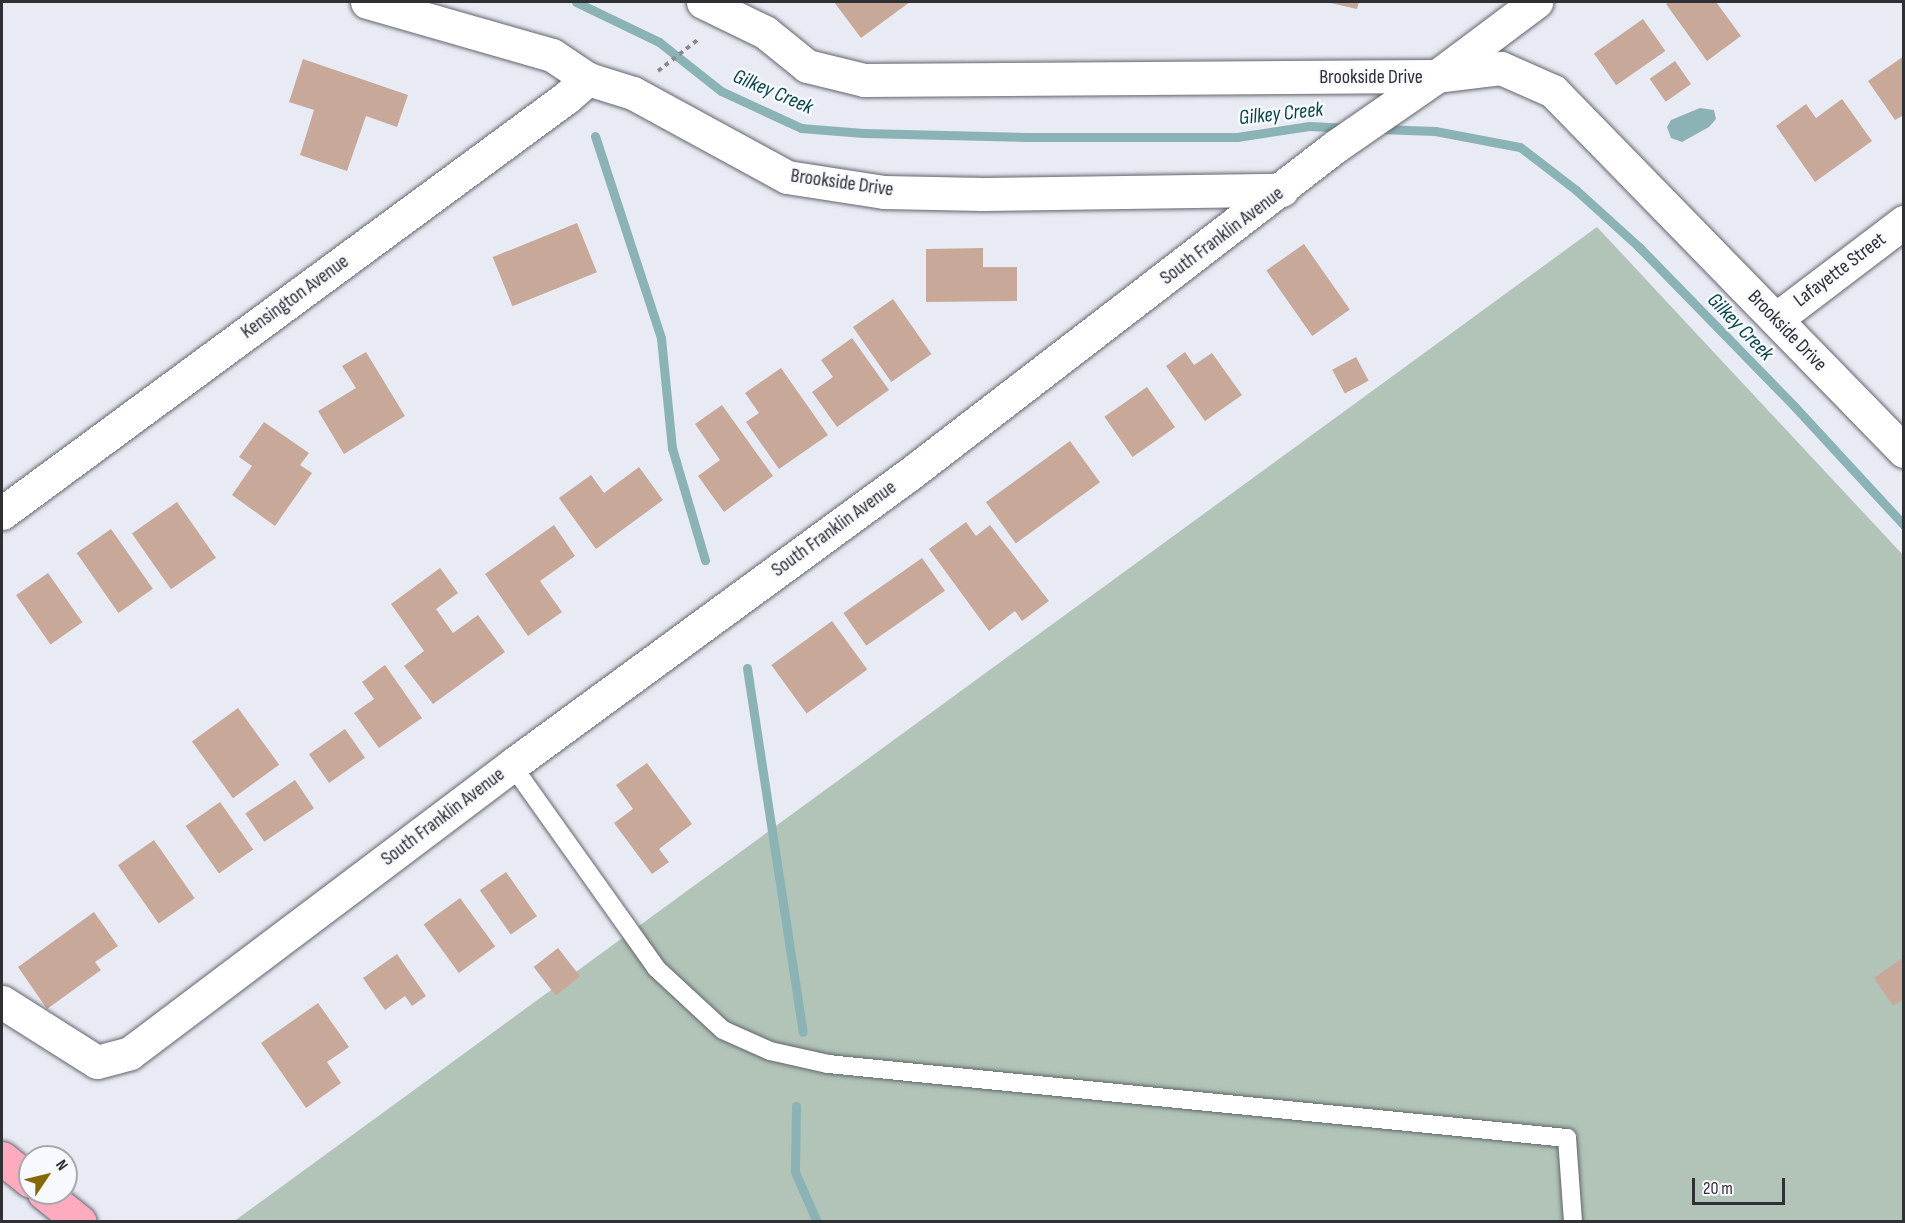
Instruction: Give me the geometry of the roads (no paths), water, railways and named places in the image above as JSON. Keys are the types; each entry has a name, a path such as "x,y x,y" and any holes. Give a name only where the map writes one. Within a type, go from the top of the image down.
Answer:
{"highway":[{"path":"2,1158 18,1171"},
{"path":"59,1205 80,1221"}],"street":[{"name":"Brookside Drive","path":"367,2 552,56 588,79 633,93 787,177 895,192 983,194 1282,190"},
{"name":"Brookside Drive","path":"703,2 765,32 807,66 864,80 1437,76 1501,68 1553,92 1904,450"},
{"name":"South Franklin Avenue","path":"2,1002 97,1062 130,1053 512,765 907,476 1282,190 1336,146 1437,76 1536,2"},
{"name":"Kensington Avenue","path":"2,513 567,97 588,79"},
{"name":"Lafayette Street","path":"1776,319 1904,222"}],"lane":[{"path":"512,765 656,968 723,1030 761,1047 828,1064 1567,1138 1573,1221"}],"water":[{"path":"1700,108 1714,110 1716,119 1709,127 1682,142 1671,138 1667,127 1671,120"}],"waterway":[{"name":"Gilkey Creek","path":"576,2 659,42 721,91 801,128 863,133 1027,137 1237,137 1309,126 1344,128"},
{"name":"Gilkey Creek","path":"1379,129 1435,131 1520,147 1576,190 1639,247 1795,407 1904,525"},
{"path":"595,136 661,338 672,448 705,560"},
{"path":"747,668 803,1032"},
{"path":"796,1106 795,1172 817,1222"}]}
